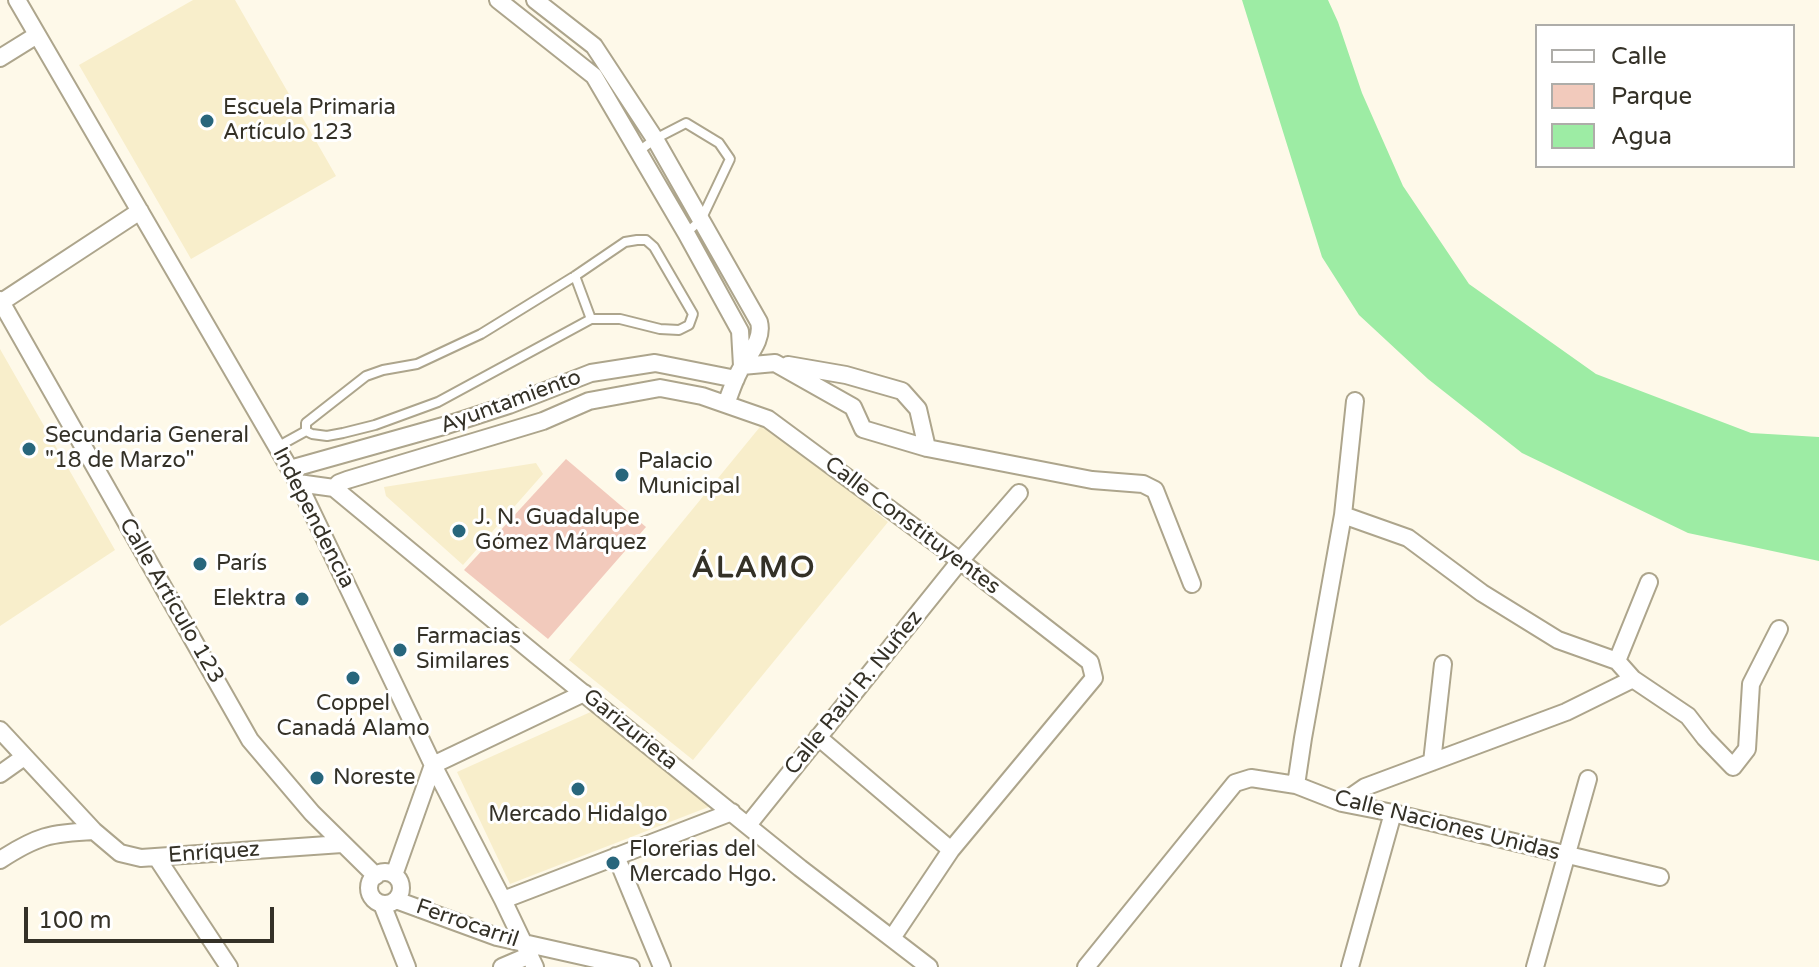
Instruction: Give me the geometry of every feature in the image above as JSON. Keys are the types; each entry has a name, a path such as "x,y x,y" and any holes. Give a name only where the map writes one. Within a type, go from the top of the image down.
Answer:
{"street":[{"name":"Independencia","path":"17,0 294,476 433,765 530,955"},
{"path":"498,0 594,76 740,331 739,372"},
{"path":"535,0 594,46 655,139 759,322 759,338 739,372 726,404"},
{"path":"0,58 37,35"},
{"path":"0,302 140,211"},
{"name":"Calle Artículo 123","path":"0,302 250,740 312,813 376,876"},
{"name":"Ayuntamiento","path":"294,476 509,405 591,373 655,363 739,372 775,363 846,375 902,391 918,409 927,448"},
{"path":"775,363 853,407 863,429 927,448 1092,480 1143,484 1155,490 1192,584"},
{"name":"Ayuntamiento","path":"334,488 347,480 543,421 589,401 607,397 660,388 726,404"},
{"path":"1296,785 1343,515 1355,401"},
{"name":"Calle Constituyentes","path":"726,404 768,419 1090,662 1094,678 951,850"},
{"path":"294,476 334,488"},
{"name":"Garizurieta","path":"334,488 800,868 929,967"},
{"name":"Calle Raúl R. Nuñez","path":"748,825 960,561 1019,493"},
{"path":"1343,515 1408,538 1482,593 1558,640 1617,661 1633,679 1688,716 1733,767 1747,749 1751,684 1779,629"},
{"path":"1617,661 1649,582"},
{"path":"1432,762 1443,664"},
{"path":"1342,803 1365,787 1566,712 1633,679"},
{"path":"394,875 433,765 584,693"},
{"name":"Enríquez","path":"2,736 94,831 120,853 157,858 342,844"},
{"path":"818,737 951,850 892,938"},
{"path":"0,774 24,757"},
{"name":"Calle Naciones Unidas","path":"1086,967 1235,783 1251,778 1296,785 1342,803 1660,877"},
{"path":"1535,967 1588,779"},
{"path":"503,900 732,812"},
{"path":"1350,967 1393,813"},
{"path":"0,860 38,838 94,831"},
{"path":"616,856 662,967"},
{"path":"157,858 229,967"},
{"path":"382,873 394,875 400,882 401,892 389,902 374,900 370,883 382,873"},
{"path":"389,902 407,967"},
{"name":"Ferrocarril","path":"389,902 497,937 530,955 631,967"},
{"path":"502,967 530,955"}],"lane":[{"path":"638,152 686,123 719,143 730,159 701,220 686,233"},
{"path":"646,240 654,247 693,314 689,325 679,330 660,329 620,319 591,319 438,402 343,433 327,436 306,431 306,423 366,376 417,364 481,334 625,242 646,240"},
{"path":"575,276 591,319"},
{"path":"438,402 447,425"},
{"path":"277,447 306,431"}],"shaded area":[{"name":"Escuela Primaria Artículo 123","path":"193,0 235,0 336,176 191,259 79,65"},
{"name":"Secundaria General \"18 de Marzo\"","path":"0,349 115,550 0,626"},
{"path":"764,422 888,522 693,760 569,660"},
{"name":"J. N. Guadalupe Gómez Márquez","path":"536,463 543,474 463,565 386,496 384,487"},
{"name":"Mercado Hidalgo","path":"595,710 711,806 510,884 457,772"}],"green space":[{"path":"566,459 646,527 548,639 464,570"}],"water":[{"path":"1242,0 1328,0 1362,93 1403,186 1469,284 1596,374 1751,433 1819,437 1819,561 1688,533 1522,453 1428,379 1359,315 1322,257"}],"place":[{"name":"Escuela Primaria Artículo 123","path":"207,121"},
{"name":"Secundaria General \"18 de Marzo\"","path":"29,449"},
{"name":"Palacio Municipal","path":"622,475"},
{"name":"J. N. Guadalupe Gómez Márquez","path":"459,531"},
{"name":"París","path":"200,564"},
{"name":"Elektra","path":"302,599"},
{"name":"Farmacias Similares","path":"400,650"},
{"name":"Coppel Canadá Alamo","path":"353,678"},
{"name":"Noreste","path":"317,778"},
{"name":"Mercado Hidalgo","path":"578,789"},
{"name":"Florerias del Mercado Hgo.","path":"613,863"}],"district":[{"name":"ÁLAMO","path":"754,569"}]}
